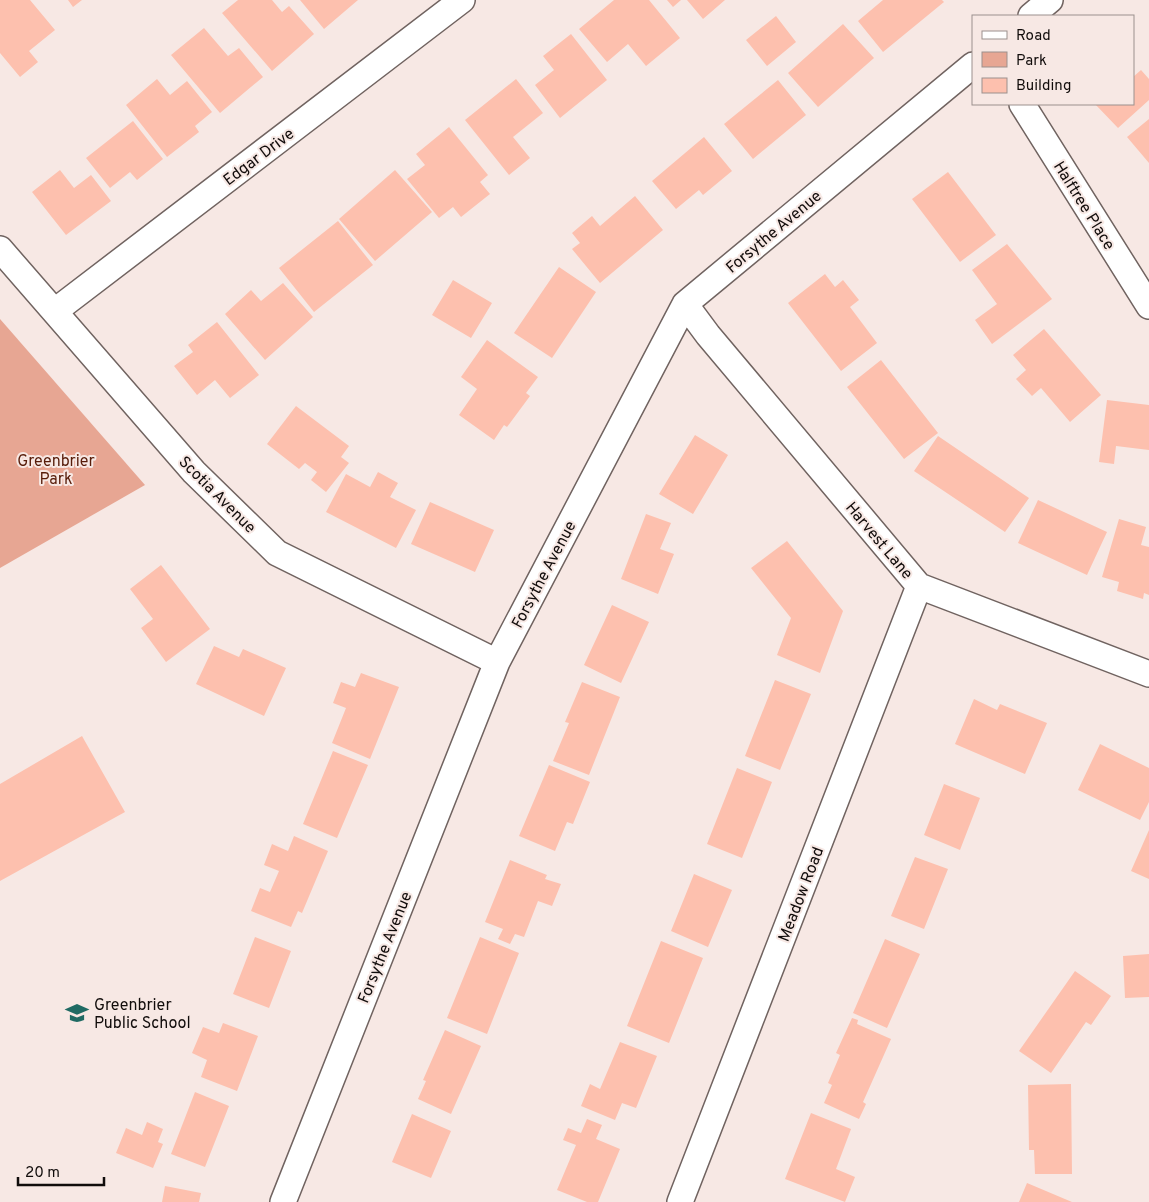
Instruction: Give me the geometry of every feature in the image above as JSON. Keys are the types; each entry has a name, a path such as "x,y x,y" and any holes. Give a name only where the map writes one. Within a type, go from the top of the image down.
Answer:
{"street":[{"name":"Edgar Drive","path":"54,311 462,0"},
{"path":"1032,15 1050,0"},
{"name":"Forsythe Avenue","path":"283,1202 497,662 685,304 972,66"},
{"name":"Halftree Place","path":"1023,105 1149,306"},
{"name":"Scotia Avenue","path":"0,249 194,472 277,553 497,662"},
{"name":"Harvest Lane","path":"685,304 708,335 919,586 1149,674"},
{"name":"Meadow Road","path":"680,1202 919,586"}],"green space":[{"name":"Greenbrier Park","path":"0,319 145,485 0,568"}],"building":[{"path":"0,0 30,0 55,30 29,51 38,62 20,77 0,53"},
{"path":"68,0 82,0 73,7"},
{"path":"238,0 272,0 282,12 289,6 314,34 272,71 222,13"},
{"path":"300,0 358,0 324,29"},
{"path":"614,0 649,0 680,38 646,66 628,44 607,62 579,29"},
{"path":"667,0 681,0 673,7"},
{"path":"687,0 725,0 703,19"},
{"path":"883,0 942,0 944,2 883,52 858,21"},
{"path":"776,16 796,42 767,66 746,40"},
{"path":"843,24 874,58 818,107 788,73"},
{"path":"204,28 228,56 239,48 263,77 220,113 171,55"},
{"path":"571,34 607,80 560,118 535,85 554,70 543,56"},
{"path":"1141,70 1149,79 1149,100 1118,128 1096,105 1134,105 1134,76"},
{"path":"157,79 170,95 187,81 212,112 195,126 199,132 167,157 126,105"},
{"path":"516,79 543,113 513,137 530,158 509,175 465,120"},
{"path":"778,80 806,115 753,159 724,124"},
{"path":"1149,119 1149,163 1127,137"},
{"path":"133,121 163,159 137,180 130,172 110,188 86,158"},
{"path":"449,127 488,175 480,182 490,194 461,217 453,207 439,218 407,179 425,165 416,154"},
{"path":"704,137 732,171 703,195 699,190 676,209 652,181"},
{"path":"60,170 74,188 91,175 111,201 66,235 32,192"},
{"path":"395,170 432,212 375,261 339,219"},
{"path":"948,172 996,235 960,262 912,199"},
{"path":"635,196 663,230 600,283 572,249 580,243 572,233 592,216 600,226"},
{"path":"338,221 373,265 314,312 279,268"},
{"path":"1007,244 1052,299 992,344 975,320 997,304 972,270"},
{"path":"559,267 596,292 552,358 514,333"},
{"path":"825,274 835,287 843,280 859,300 850,307 877,343 841,371 788,303"},
{"path":"453,280 492,303 471,338 432,315"},
{"path":"283,283 313,317 265,360 225,314 251,290 261,301"},
{"path":"217,322 259,375 230,398 215,380 197,395 174,366 193,352 188,345"},
{"path":"1044,329 1101,395 1070,422 1041,388 1032,396 1016,379 1026,370 1013,355"},
{"path":"487,340 538,377 526,393 530,396 507,427 504,425 494,440 459,415 477,389 461,377"},
{"path":"881,360 938,433 904,459 847,387"},
{"path":"1107,400 1149,405 1149,450 1116,446 1114,464 1099,462"},
{"path":"296,406 349,446 341,457 349,463 326,492 311,480 317,472 305,463 299,469 267,444"},
{"path":"695,435 728,455 693,514 659,494"},
{"path":"938,436 1029,498 1005,532 914,471"},
{"path":"378,472 398,483 390,497 416,510 396,548 326,512 346,474 370,487"},
{"path":"1038,500 1107,532 1087,575 1018,543"},
{"path":"430,502 494,530 475,572 411,544"},
{"path":"646,514 671,523 660,549 674,554 658,594 621,579"},
{"path":"1119,519 1146,527 1141,545 1149,547 1149,595 1144,593 1143,599 1117,591 1119,582 1102,577"},
{"path":"787,541 843,611 820,673 777,655 791,618 751,568"},
{"path":"161,565 210,629 166,662 141,628 153,619 130,589"},
{"path":"612,605 649,622 621,683 584,665"},
{"path":"214,646 239,657 243,649 286,668 264,716 196,684"},
{"path":"361,673 399,687 370,759 332,743 346,708 333,703 341,682 355,687"},
{"path":"775,680 811,694 780,770 745,756"},
{"path":"582,682 620,697 589,775 553,761 569,723 565,722"},
{"path":"974,699 997,710 1000,704 1047,723 1025,774 955,744"},
{"path":"82,736 125,812 0,881 0,784"},
{"path":"1100,744 1149,768 1149,802 1140,820 1078,790"},
{"path":"333,751 368,765 337,838 303,824"},
{"path":"549,765 590,782 573,824 567,822 555,851 519,836"},
{"path":"737,768 772,782 742,858 707,844"},
{"path":"944,784 980,798 960,850 924,835"},
{"path":"1149,830 1149,879 1131,871"},
{"path":"294,836 328,851 302,913 298,911 291,927 251,911 260,888 270,892 279,871 264,865 272,844 288,851"},
{"path":"915,857 948,869 924,929 891,916"},
{"path":"510,860 547,875 545,879 561,884 552,906 538,901 524,937 515,934 510,944 498,939 503,929 485,922"},
{"path":"694,874 732,890 708,947 671,931"},
{"path":"255,937 291,951 269,1008 233,994"},
{"path":"480,937 519,953 487,1034 447,1018"},
{"path":"885,939 920,954 887,1028 853,1013"},
{"path":"661,941 703,958 669,1043 627,1026"},
{"path":"1149,954 1149,997 1125,998 1123,956"},
{"path":"1075,971 1111,996 1091,1025 1086,1022 1051,1073 1019,1051"},
{"path":"852,1018 858,1020 857,1024 891,1039 863,1102 866,1104 859,1119 824,1103 832,1085 828,1083 840,1055 836,1053"},
{"path":"223,1023 258,1036 237,1091 201,1077 207,1060 192,1053 203,1027 219,1033"},
{"path":"445,1030 481,1046 451,1114 418,1099 426,1081 423,1080"},
{"path":"620,1042 657,1056 636,1108 622,1103 615,1120 581,1106 590,1084 600,1089"},
{"path":"1071,1084 1072,1174 1035,1174 1034,1150 1029,1150 1028,1085"},
{"path":"195,1092 229,1106 205,1167 171,1154"},
{"path":"811,1113 851,1129 836,1169 855,1177 845,1202 785,1179"},
{"path":"412,1114 451,1131 431,1178 392,1162"},
{"path":"587,1119 602,1125 596,1139 620,1149 598,1202 587,1202 557,1190 576,1145 563,1140 568,1128 581,1133"},
{"path":"147,1122 163,1129 158,1142 163,1144 153,1168 116,1153 126,1128 142,1135"},
{"path":"1027,1183 1072,1202 1019,1202"},
{"path":"165,1186 201,1193 199,1202 162,1202"}],"place":[{"name":"Greenbrier Public School","path":"77,1013"}]}
